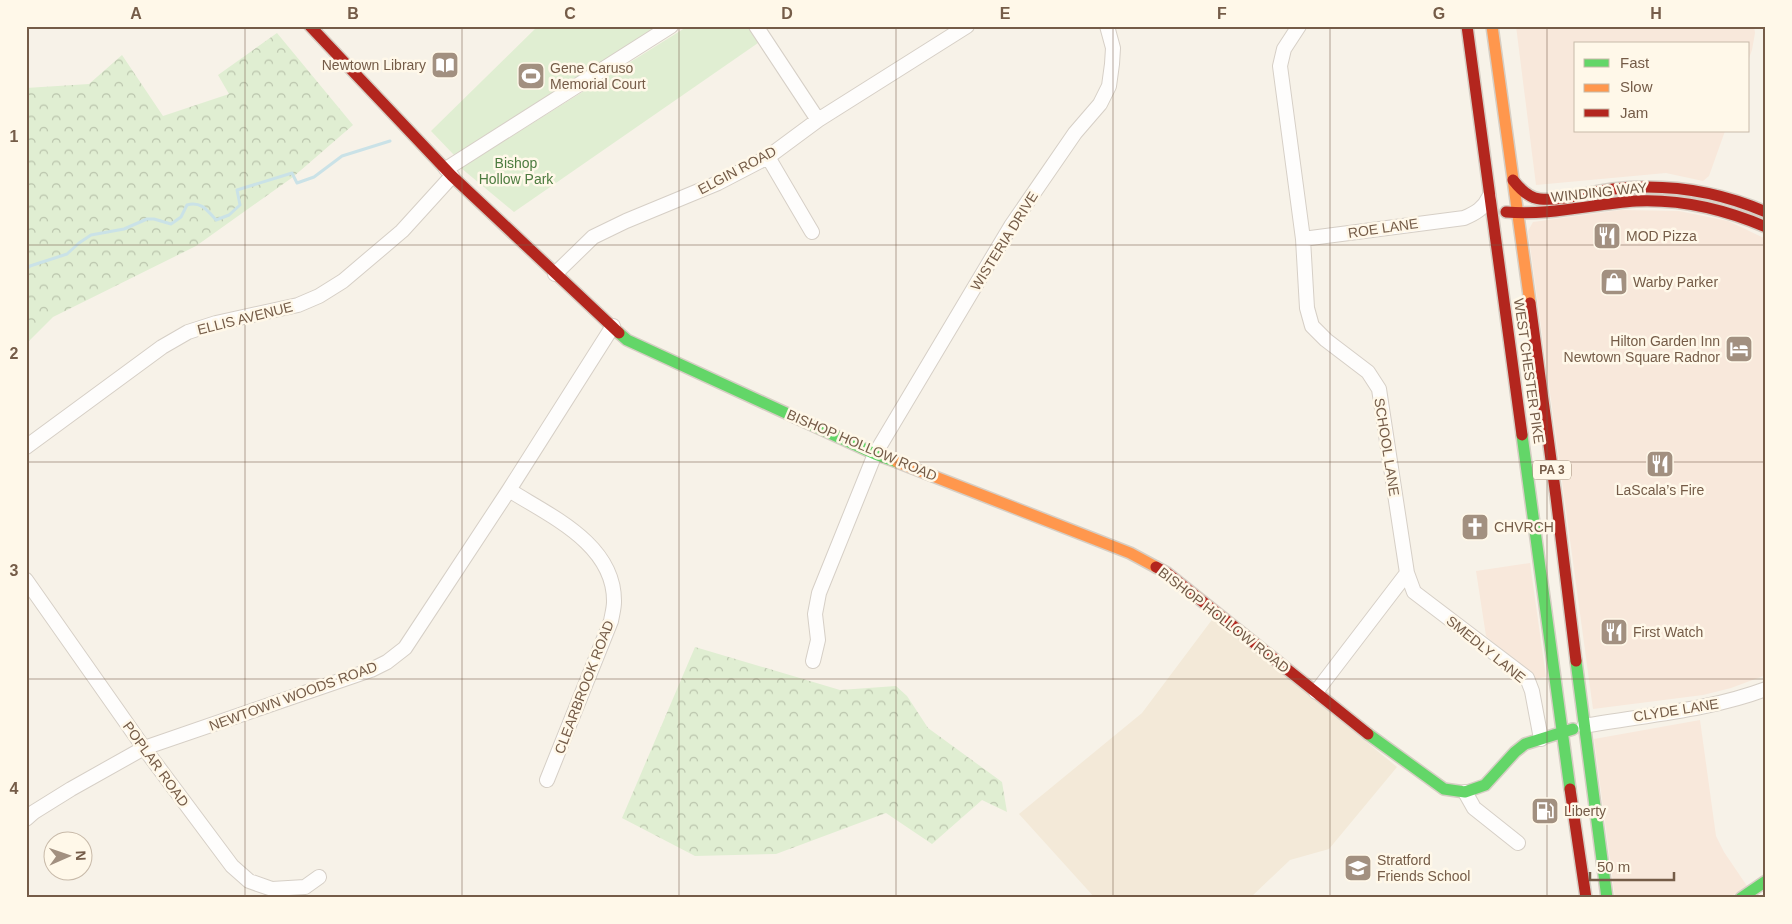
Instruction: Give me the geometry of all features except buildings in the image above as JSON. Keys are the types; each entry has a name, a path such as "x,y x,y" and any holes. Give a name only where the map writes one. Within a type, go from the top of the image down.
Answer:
{"main road":[{"name":"BISHOP HOLLOW ROAD","path":"310,26 449,172 555,274 628,340 874,454 1112,545 1150,564 1182,585 1423,776 1444,788 1465,792"},
{"name":"WEST CHESTER PIKE","path":"1467,26 1586,898"},
{"name":"WEST CHESTER PIKE","path":"1492,26 1558,507 1607,898"},
{"name":"WINDING WAY","path":"1513,180 1520,190 1539,199 1618,189 1667,188 1722,196 1743,202 1766,212"},
{"name":"WINDING WAY","path":"1492,211 1532,215 1619,202 1680,202 1719,210 1766,227"},
{"path":"1465,792 1484,785 1525,744 1562,731 1584,726"},
{"path":"1741,898 1766,882"}],"street":[{"name":"ELLIS AVENUE","path":"26,447 162,347 188,332 216,323 298,304 319,296 343,281 402,230 449,172 671,26"},
{"path":"756,26 818,120"},
{"name":"ELGIN ROAD","path":"555,274 593,237 626,221 718,183 768,157 818,120 967,26"},
{"name":"WISTERIA DRIVE","path":"812,661 818,640 815,614 819,593 874,454 1011,226 1075,133 1100,104 1109,86 1112,64 1113,48 1108,26"},
{"name":"SCHOOL LANE","path":"1299,26 1284,49 1280,66 1302,239 1307,308 1312,326 1326,340 1368,372 1378,390 1407,574"},
{"path":"768,157 812,232"},
{"name":"ROE LANE","path":"1302,239 1464,218 1474,214 1485,205 1490,193"},
{"name":"ROE LANE","path":"1464,218 1480,222 1496,235"},
{"name":"NEWTOWN WOODS ROAD","path":"26,819 71,789 144,748 371,670 387,662 405,648 509,490 613,326"},
{"name":"CLEARBROOK ROAD","path":"509,490 577,533 593,547 604,564 614,601 611,621 547,780"},
{"path":"1316,692 1407,574"},
{"name":"SMEDLY LANE","path":"1407,574 1414,592 1527,678 1532,691 1541,739"},
{"name":"POPLAR ROAD","path":"26,580 144,748 232,866 249,881 272,889 306,887 319,877"},
{"name":"CLYDE LANE","path":"1584,726 1701,708 1738,699 1766,688"},
{"path":"1465,792 1474,808 1518,842"}],"shaded area":[{"path":"1516,26 1754,26 1755,33 1750,56 1750,42 1574,42 1574,132 1725,132 1709,176 1703,181 1666,173 1536,185"},
{"path":"1621,210 1679,211 1728,221 1766,239 1766,675 1731,688 1703,695 1593,709 1528,231 1533,222"},
{"path":"1530,563 1546,677 1534,679 1486,636 1476,571"},
{"path":"1214,617 1397,767 1329,849 1290,860 1250,898 1095,898 1019,814 1142,713"},
{"path":"1700,720 1716,836 1724,852 1747,886 1729,898 1615,898 1594,739"}],"green space":[{"path":"538,26 658,26 454,155 431,131"},
{"name":"Bishop Hollow Park","path":"688,26 747,26 758,43 514,212 461,168"},
{"path":"277,33 353,125 293,177 196,246 53,317 26,344 26,88 89,84 122,55 163,116 229,94 218,75"},
{"path":"695,647 840,690 896,686 907,696 928,728 1002,782 1007,812 982,800 932,844 886,813 776,854 695,856 622,818"}],"waterway":[{"path":"26,270 30,266 67,254 91,235 124,229 147,219 171,224 181,217 187,205 200,205 216,220 229,215 240,205 237,190 292,173 297,183 314,177 342,156 390,141"}],"traffic: fast":[{"path":"619,333 627,340 875,454 897,462"},
{"path":"1522,435 1570,789"},
{"path":"1576,661 1607,898"},
{"path":"1368,734 1444,789 1465,792 1485,785 1515,752 1525,744 1573,729"},
{"path":"1741,898 1766,881"}],"traffic: slow":[{"path":"1492,26 1530,303"},
{"path":"897,462 1130,553 1156,567"}],"traffic: jam":[{"path":"310,26 452,176 619,333"},
{"path":"1467,26 1522,435"},
{"path":"1513,180 1532,197 1540,199 1567,198 1632,187 1671,188 1710,194 1766,212"},
{"path":"1506,212 1555,211 1620,202 1653,201 1702,206 1766,227"},
{"path":"1530,303 1576,661"},
{"path":"1156,567 1167,573 1368,734"},
{"path":"1570,789 1586,898"}],"place":[{"name":"Newtown Library","path":"445,65"},
{"name":"Gene Caruso Memorial Court","path":"531,76"},
{"name":"MOD Pizza","path":"1607,236"},
{"name":"Warby Parker","path":"1614,282"},
{"name":"Hilton Garden Inn Newtown Square Radnor","path":"1739,349"},
{"name":"LaScala’s Fire","path":"1660,464"},
{"name":"CHVRCH","path":"1475,527"},
{"name":"First Watch","path":"1614,632"},
{"name":"Liberty","path":"1545,811"},
{"name":"Stratford Friends School","path":"1358,868"}]}
